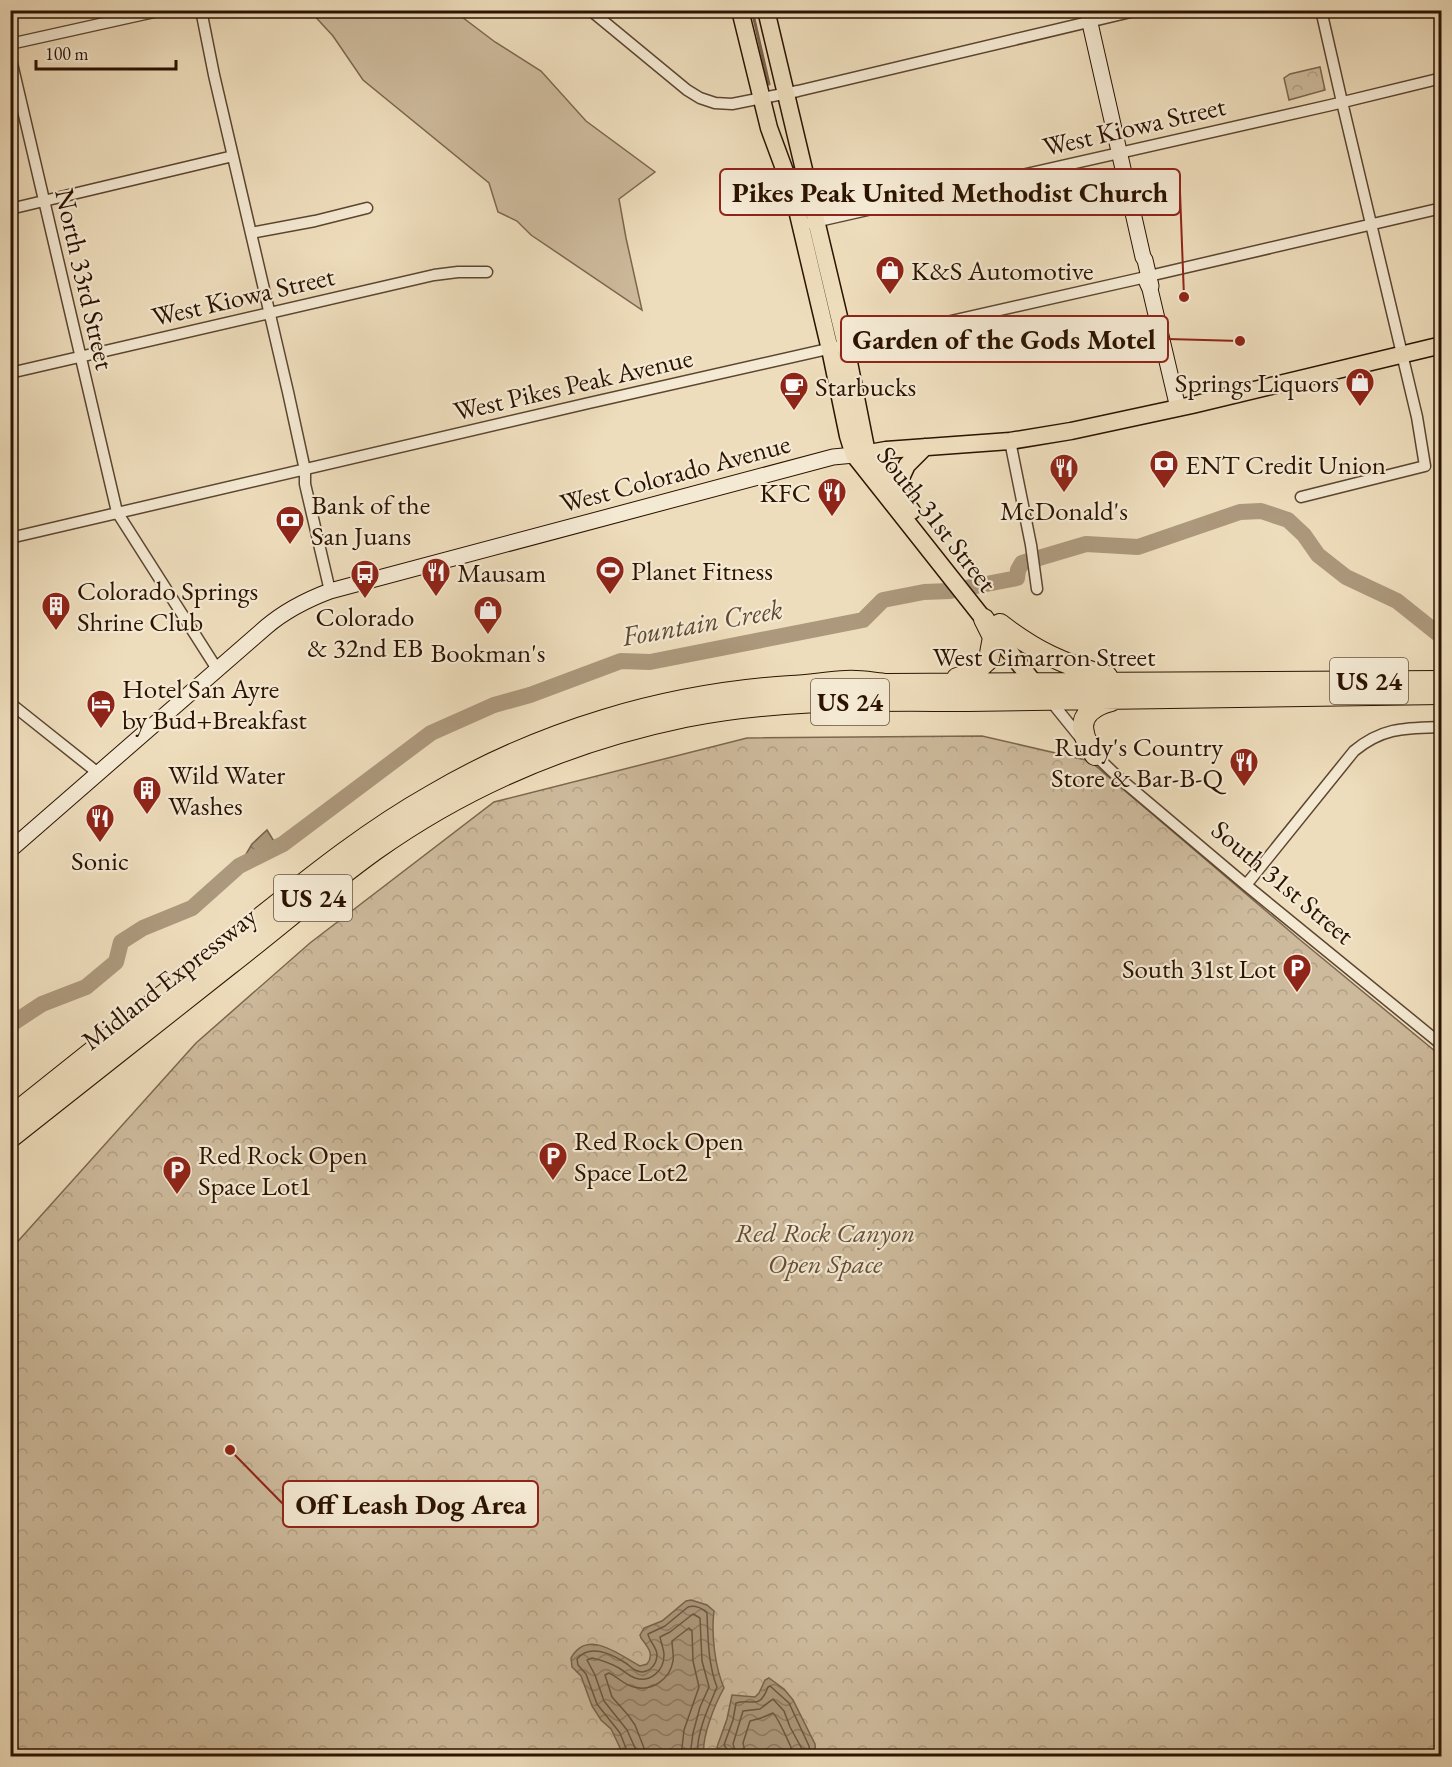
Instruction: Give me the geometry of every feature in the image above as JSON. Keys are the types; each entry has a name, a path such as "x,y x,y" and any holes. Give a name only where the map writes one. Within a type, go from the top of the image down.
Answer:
{"highway":[{"path":"985,612 1041,652 1061,662 1098,674 1142,682"},
{"path":"887,684 970,676 989,659 993,637 985,612"},
{"name":"West Cimarron Street","path":"650,716 690,699 766,688 848,681 1042,688 1142,682 1442,681"},
{"name":"West Cimarron Street","path":"650,716 780,704 903,700 968,701 1042,688 1123,699 1442,694"},
{"path":"1095,755 1084,736 1083,722 1089,711 1104,703 1123,699"},
{"name":"Midland Expressway","path":"10,1117 302,885 388,821 482,767 524,748 593,723 650,716"},
{"name":"Midland Expressway","path":"10,1138 333,882 399,834 449,804 524,767 650,716"}],"main road":[{"path":"740,10 760,98 780,162 809,223"},
{"path":"766,10 785,94 809,223"},
{"path":"1088,16 1178,408"},
{"name":"South 31st Street","path":"809,223 838,347 849,436 1042,688"},
{"name":"West Colorado Avenue","path":"10,850 279,616 306,600 330,591 833,457 1010,441 1071,431 1442,345"},
{"path":"902,498 901,478 907,465 925,447"},
{"name":"South 31st Street","path":"861,454 902,498 953,572"}],"street":[{"path":"10,44 163,10"},
{"path":"201,10 305,470 305,484 330,591"},
{"path":"590,10 687,90 715,103 732,104 785,94 1088,16 1138,10"},
{"path":"1301,497 1425,466 1417,417 1370,224 1322,10"},
{"name":"North 33rd Street","path":"10,55 117,512 217,669"},
{"name":"West Kiowa Street","path":"809,223 1442,78"},
{"path":"10,209 233,156"},
{"path":"251,233 367,208"},
{"name":"West Pikes Peak Avenue","path":"10,538 838,347 1148,281 1370,224 1442,208"},
{"name":"West Kiowa Street","path":"10,373 434,275 488,272"},
{"path":"1010,441 1031,546 1037,589"},
{"name":"South 31st Street","path":"1042,688 1095,755 1118,777 1442,1045"},
{"path":"10,703 98,773"},
{"path":"1246,885 1354,751 1376,736 1391,730 1442,728"}],"green space":[{"path":"310,11 454,11 495,42 541,71 586,121 655,172 619,199 642,310 531,235 517,221 498,212 489,183 363,80 333,36"},
{"path":"1320,67 1325,90 1289,100 1284,78 1290,74"},
{"name":"Red Rock Canyon Open Space","path":"982,736 1090,761 1441,1056 1441,1756 11,1756 11,1249 196,1043 310,943 494,802 747,738"}],"water":[{"path":"267,830 280,851 262,862 246,866 242,861 252,844"},
{"path":"691,1600 707,1605 714,1611 714,1650 724,1688 707,1731 704,1756 624,1756 611,1729 601,1720 592,1706 581,1676 572,1667 571,1658 578,1649 595,1644 640,1666 647,1664 650,1653 640,1635 644,1628 662,1621 686,1601"},
{"path":"769,1678 784,1689 793,1700 815,1744 816,1756 728,1755 717,1747 727,1719 732,1695 755,1697 765,1680"}],"waterway":[{"path":"752,10 769,84"},
{"name":"Fountain Creek","path":"10,1025 42,1004 86,987 116,962 121,942 143,928 192,908 239,866 283,844 431,733 494,705 530,695 621,661 650,662 863,620 883,600 924,592 950,591 1017,578 1022,563 1086,544 1138,547 1240,512 1261,511 1288,520 1304,535 1318,555 1346,577 1397,601 1442,637"}],"place":[{"name":"K&S Automotive","path":"890,296"},
{"name":"Pikes Peak United Methodist Church","path":"1184,297"},
{"name":"Garden of the Gods Motel","path":"1240,341"},
{"name":"Springs Liquors","path":"1360,408"},
{"name":"Starbucks","path":"794,412"},
{"name":"ENT Credit Union","path":"1164,490"},
{"name":"McDonald's","path":"1064,494"},
{"name":"KFC","path":"832,518"},
{"name":"Bank of the San Juans","path":"290,546"},
{"name":"Planet Fitness","path":"610,596"},
{"name":"Mausam","path":"436,598"},
{"name":"Colorado & 32nd EB","path":"365,600"},
{"name":"Colorado Springs Shrine Club","path":"56,632"},
{"name":"Bookman's","path":"488,636"},
{"name":"Hotel San Ayre by Bud+Breakfast","path":"101,730"},
{"name":"Rudy's Country Store & Bar-B-Q","path":"1244,788"},
{"name":"Wild Water Washes","path":"147,816"},
{"name":"Sonic","path":"100,844"},
{"name":"South 31st Lot","path":"1297,994"},
{"name":"Red Rock Open Space Lot2","path":"553,1182"},
{"name":"Red Rock Open Space Lot1","path":"177,1196"},
{"name":"Off Leash Dog Area","path":"230,1450"}]}
